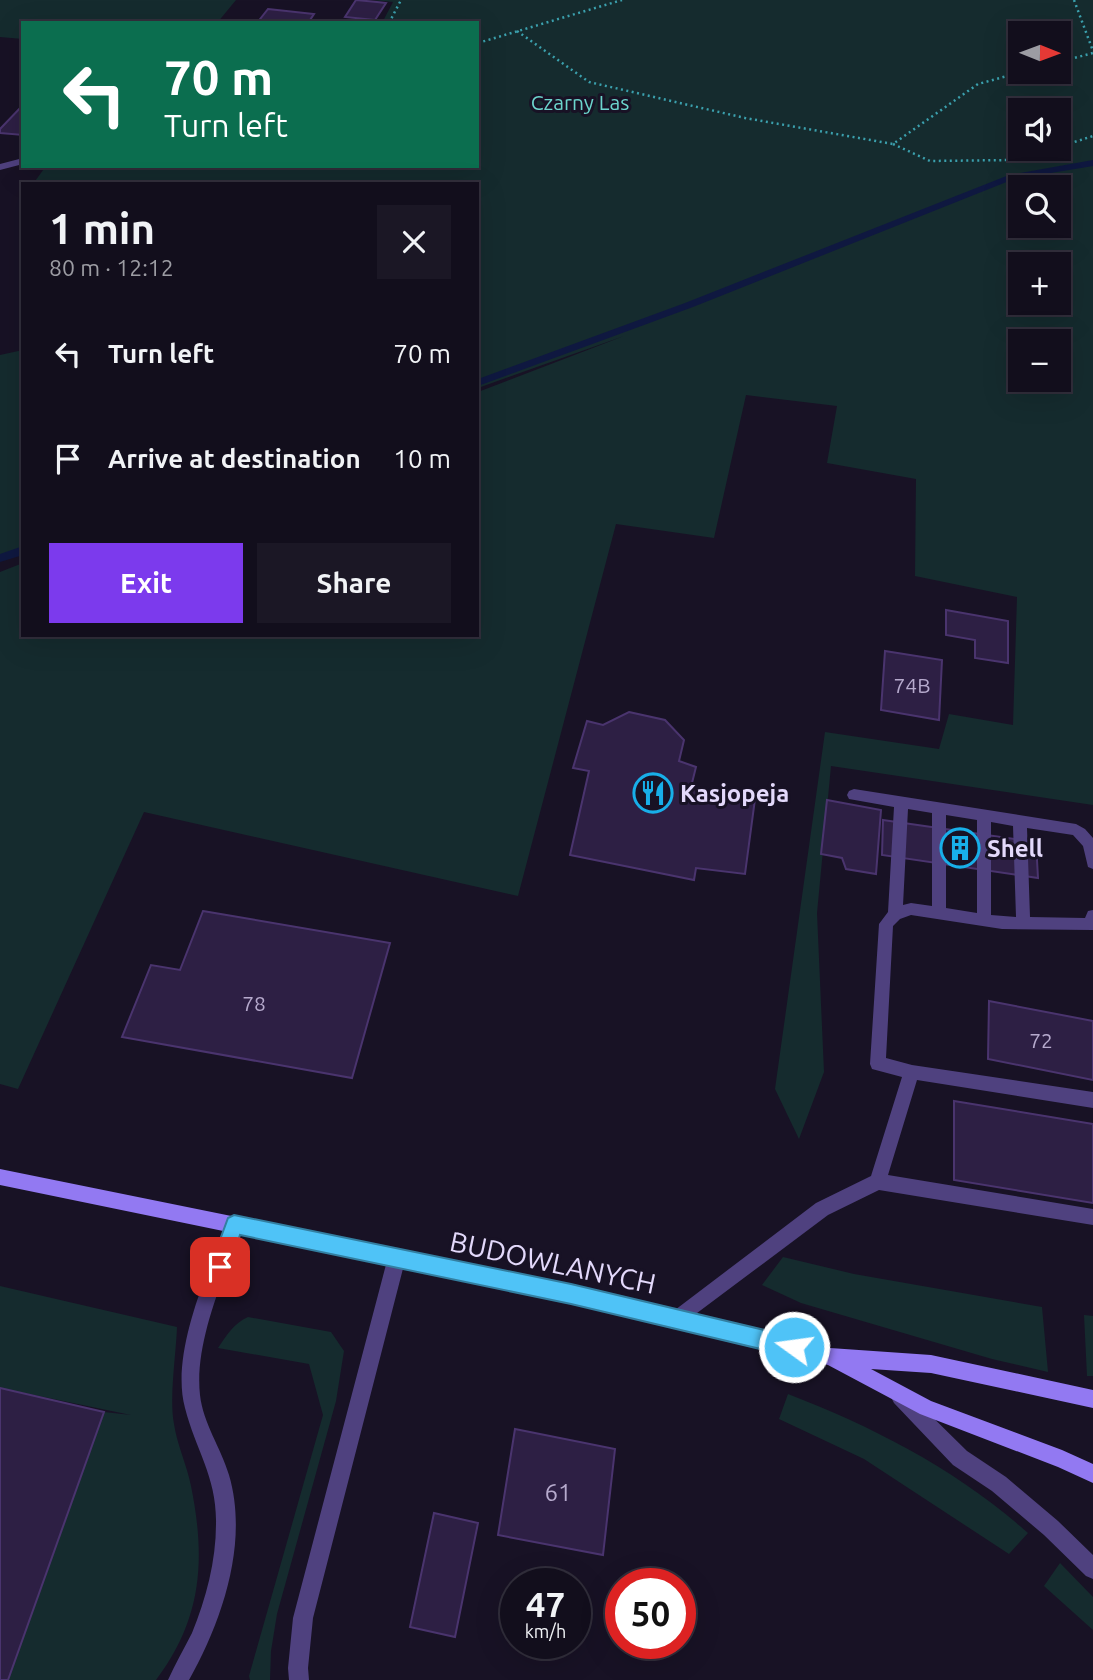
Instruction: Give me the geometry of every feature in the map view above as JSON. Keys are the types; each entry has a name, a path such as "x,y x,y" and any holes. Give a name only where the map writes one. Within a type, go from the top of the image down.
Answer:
{"main road":[{"name":"BUDOWLANYCH","path":"0,1177 397,1257 677,1318 830,1357 932,1364 1093,1399"},
{"path":"830,1357 926,1408 1093,1474"}],"street":[{"path":"0,167 21,162"},
{"path":"854,795 1076,830 1087,837 1092,849 1093,863"},
{"path":"895,914 901,802"},
{"path":"939,808 939,914"},
{"path":"984,815 984,920"},
{"path":"1020,821 1023,924"},
{"path":"1093,918 1089,925 1023,924 911,909 895,914 886,924 878,1064 912,1072 1093,1100"},
{"path":"877,1181 912,1072"},
{"path":"677,1318 822,1209 877,1181 1093,1217"},
{"path":"178,1680 206,1622 220,1572 226,1525 221,1478 191,1396 191,1369 234,1225"},
{"path":"299,1680 303,1618 397,1257"},
{"path":"894,1391 960,1458 1030,1510 1093,1569"}],"path":[{"path":"390,21 401,0"},
{"path":"479,43 622,0"},
{"path":"1071,58 1093,52 1074,0"},
{"path":"517,31 589,82 745,118 893,144 930,161 1008,160"},
{"path":"893,144 978,84 1008,76"},
{"path":"1071,142 1093,136"}],"green space":[{"path":"0,0 236,0 219,21 21,21 21,39 0,37"},
{"name":"Czarny Las","path":"373,0 1093,0 1093,805 831,766 817,913 824,1072 799,1139 775,1089 825,732 939,749 949,714 1013,725 1017,597 915,576 916,479 827,463 837,406 746,395 714,538 616,524 518,896 144,812 18,1089 0,1084 0,572 21,564 21,637 479,637 479,392 624,336 479,388 479,182 34,182 45,168 479,168 479,21 383,21 393,2"},
{"path":"21,350 21,551 0,558 0,355"},
{"path":"783,1257 854,1274 1042,1307 1048,1372 992,1359 801,1303 762,1285"},
{"path":"0,1286 177,1327 172,1389 173,1414 196,1513 199,1564 191,1611 183,1634 156,1680 8,1680 104,1412 131,1415 0,1388"},
{"path":"1084,1315 1093,1316 1093,1376 1087,1376"},
{"path":"248,1317 331,1332 344,1351 336,1401 277,1614 270,1680 250,1680 249,1676 323,1415 309,1364 218,1348 234,1326"},
{"path":"788,1394 884,1436 944,1470 1001,1510 1028,1533 1009,1554 864,1459 779,1419"},
{"path":"1060,1563 1093,1597 1093,1630 1044,1586"}],"building":[{"path":"356,0 386,3 375,20 345,17"},
{"path":"268,9 314,14 309,21 259,21"},
{"path":"21,107 21,135 0,133 0,129"},
{"path":"946,610 1008,621 1008,663 975,658 975,640 946,635"},
{"path":"885,651 942,660 939,720 881,710"},
{"name":"Kasjopeja","path":"629,712 665,720 684,740 679,761 696,767 691,787 755,799 745,874 696,868 694,880 570,855 589,771 573,768 587,721 603,725"},
{"path":"827,800 881,810 876,874 846,869 842,858 821,854"},
{"name":"Shell","path":"883,820 1036,842 1038,878 882,855"},
{"path":"203,911 390,943 352,1078 122,1037 151,965 180,970"},
{"path":"989,1001 1093,1021 1093,1080 988,1059"},
{"path":"954,1101 1093,1124 1093,1203 954,1180"},
{"path":"0,1388 104,1412 8,1680 0,1680"},
{"path":"515,1429 615,1449 603,1555 498,1535"},
{"path":"434,1513 478,1523 455,1637 410,1627"}],"waterway":[{"path":"479,383 689,305 1012,177 1093,163"},
{"path":"0,558 21,551"}],"place":[{"name":"Kasjopeja","path":"653,793"},
{"name":"Shell","path":"960,848"}],"route":[{"path":"220,1267 234,1225 571,1294 794,1347"}]}
